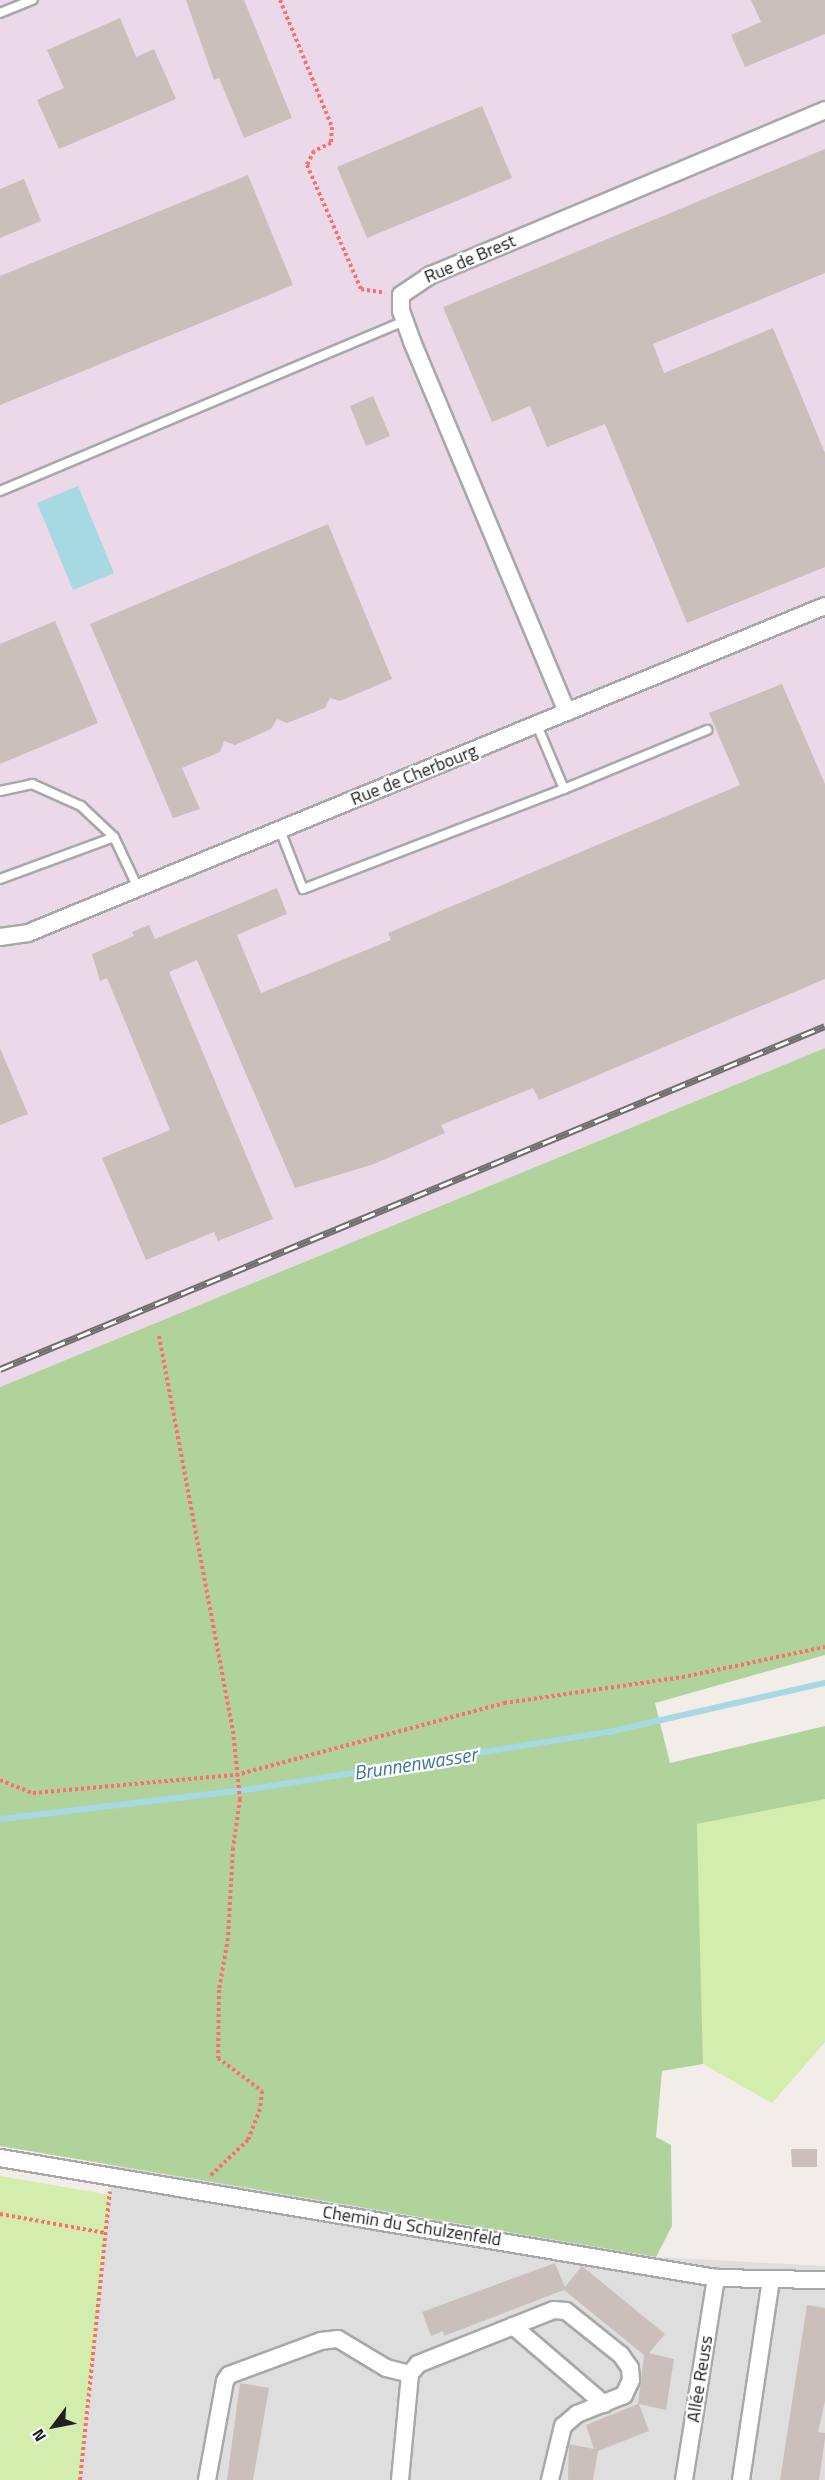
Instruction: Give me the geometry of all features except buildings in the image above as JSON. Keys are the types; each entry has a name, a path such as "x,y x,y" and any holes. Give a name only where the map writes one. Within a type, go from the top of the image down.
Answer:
{"street":[{"name":"Rue de Brest","path":"401,295 431,275 825,110"},
{"path":"401,295 405,321 567,712"},
{"name":"Rue de Cherbourg","path":"0,937 28,933 825,606"},
{"name":"Chemin du Schulzenfeld","path":"0,2158 716,2278 825,2280"},
{"name":"Allée Reuss","path":"684,2480 716,2278"},
{"path":"741,2480 771,2279"},
{"path":"400,2480 410,2374 418,2364 554,2310 566,2311 621,2355 630,2368 631,2380 624,2396 577,2415 563,2426 550,2480"},
{"path":"513,2326 604,2404"},
{"path":"207,2480 229,2375 321,2341 338,2339 386,2368 410,2374"}],"lane":[{"path":"0,13 32,0"},
{"path":"0,491 405,321"},
{"path":"537,724 564,789"},
{"path":"280,830 303,889 564,789 707,730"},
{"path":"0,791 32,784 81,806 114,837 138,888"},
{"path":"0,879 114,837"}],"path":[{"path":"280,0 332,128 331,143 314,151 307,165 361,289 401,295"},
{"path":"159,1336 233,1731 240,1799 232,1848 228,1938 219,1990 218,2058 262,2091 260,2109 248,2140 194,2190"},
{"path":"0,1780 33,1792 236,1775 504,1703 688,1676 825,1647"},
{"path":"80,2480 111,2176"},
{"path":"0,2214 106,2233"}],"shaded area":[{"path":"0,0 825,0 825,1048 0,1387"},
{"path":"107,2163 656,2257 825,2266 825,2480 80,2480 110,2195"}],"green space":[{"path":"825,1048 825,1655 655,1703 670,1763 825,1726 825,1799 697,1824 703,2064 662,2071 656,2137 671,2145 672,2226 656,2257 0,2146 0,1387"},
{"path":"825,1799 825,2042 772,2103 703,2064 697,1824"},
{"path":"0,2176 110,2195 80,2480 0,2480"}],"water":[{"path":"78,486 114,573 73,590 37,503"}],"waterway":[{"name":"Brunnenwasser","path":"0,1819 252,1789 613,1731 825,1683"}],"railway":[{"path":"0,1369 825,1026"}]}
